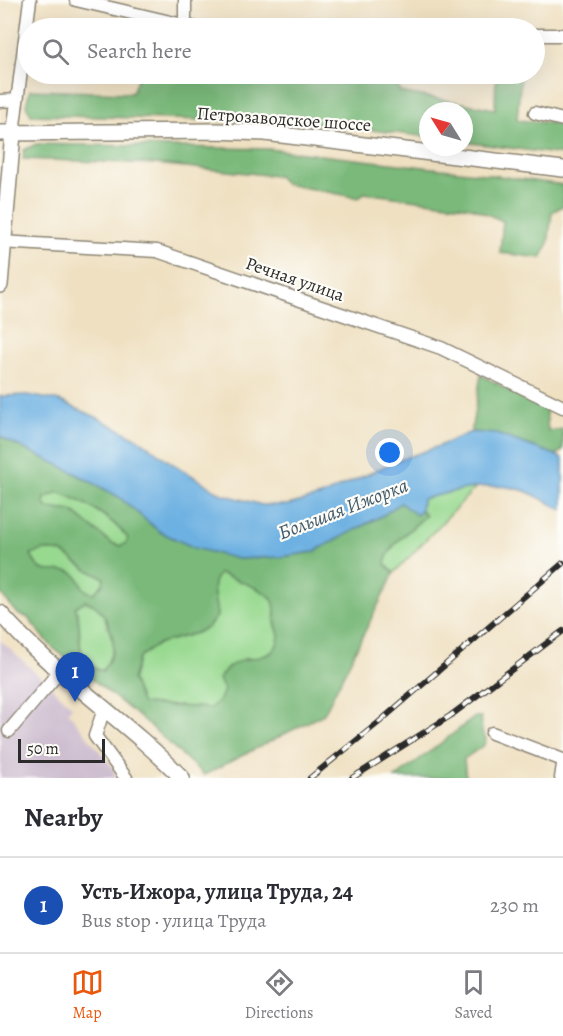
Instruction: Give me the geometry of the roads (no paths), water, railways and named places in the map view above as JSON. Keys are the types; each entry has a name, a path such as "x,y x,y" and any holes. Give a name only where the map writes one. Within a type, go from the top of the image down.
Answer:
{"main road":[{"name":"Петрозаводское шоссе","path":"6,133 216,131 264,133 563,169"},
{"path":"0,285 6,133"},
{"path":"0,613 20,636 59,672 142,741 182,778"}],"street":[{"path":"28,18 30,0"},
{"path":"76,0 153,18"},
{"path":"185,0 189,18"},
{"path":"545,35 563,35"},
{"path":"6,133 17,100 19,84"},
{"path":"0,101 17,100"},
{"path":"535,113 563,120"},
{"name":"Речная улица","path":"2,242 158,251 441,348 563,407"},
{"path":"9,731 59,672"},
{"path":"104,710 95,736 126,778"},
{"path":"492,733 563,760"},
{"path":"561,778 563,765"}],"water":[{"name":"Большая Ижорка","path":"27,395 60,401 96,417 138,439 222,494 262,505 288,505 321,496 394,462 471,432 496,434 563,459 563,510 525,491 486,486 422,499 421,510 417,515 400,503 385,514 313,552 281,557 238,559 195,548 160,532 119,497 6,440 0,435 0,396"}],"railway":[{"path":"310,778 378,723 563,563"},
{"path":"352,778 450,716 563,631"}],"place":[{"name":"Усть-Ижора, улица Труда, 24","path":"75,702"}]}
